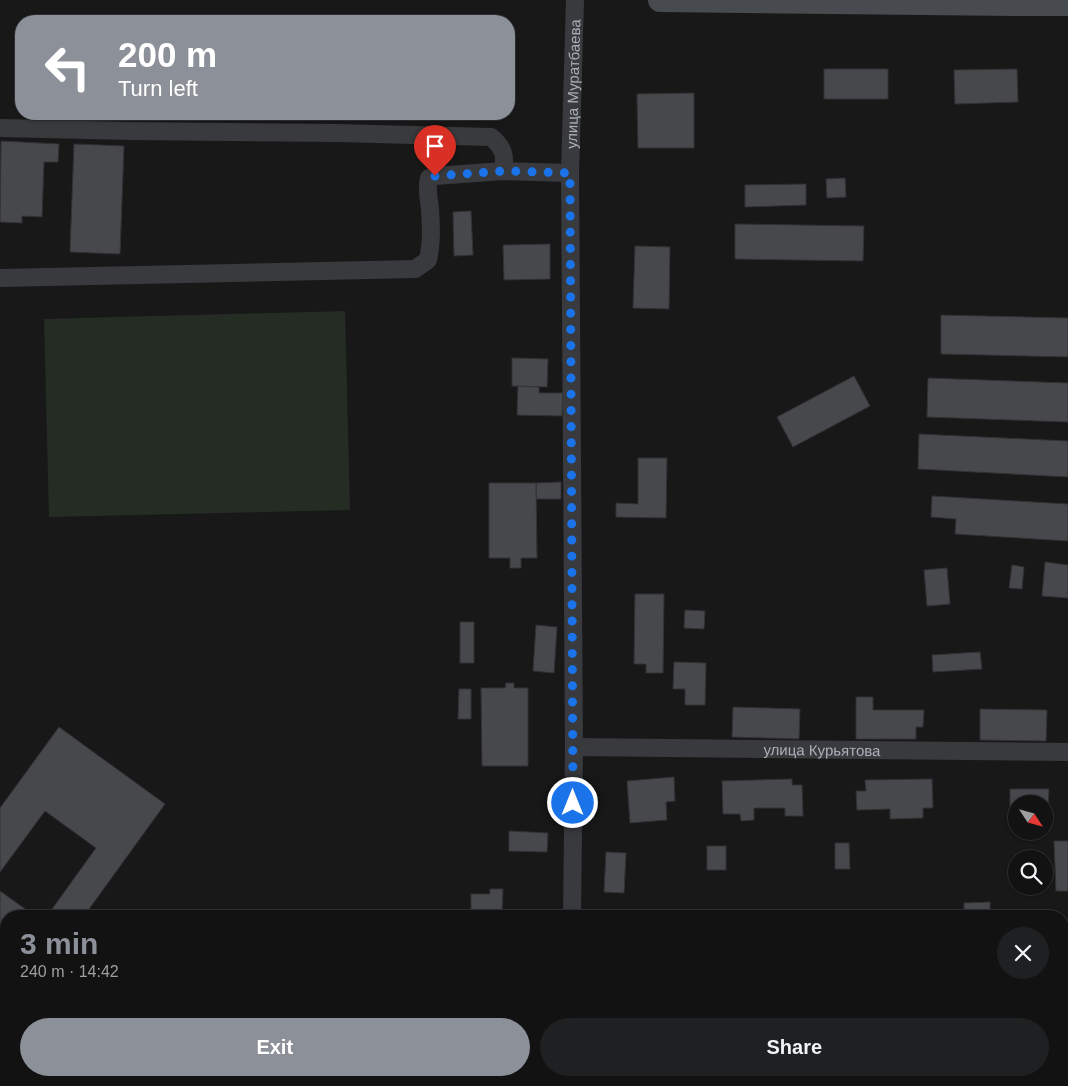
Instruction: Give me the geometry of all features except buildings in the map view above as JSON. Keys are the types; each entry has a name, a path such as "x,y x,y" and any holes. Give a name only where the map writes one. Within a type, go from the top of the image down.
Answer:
{"street":[{"name":"улица Муратбаева","path":"572,910 574,747 570,173 575,0"},
{"path":"660,0 1068,4"},
{"path":"0,128 131,132 338,133 490,137 499,144 503,152 504,171"},
{"path":"0,278 415,269 428,260 432,242 426,185 428,178 504,171 570,173"},
{"name":"улица Курьятова","path":"574,747 1068,752"}],"shaded area":[{"path":"345,311 350,510 49,517 44,319"}],"route":[{"path":"435,176 504,171 570,173 573,803"}]}
